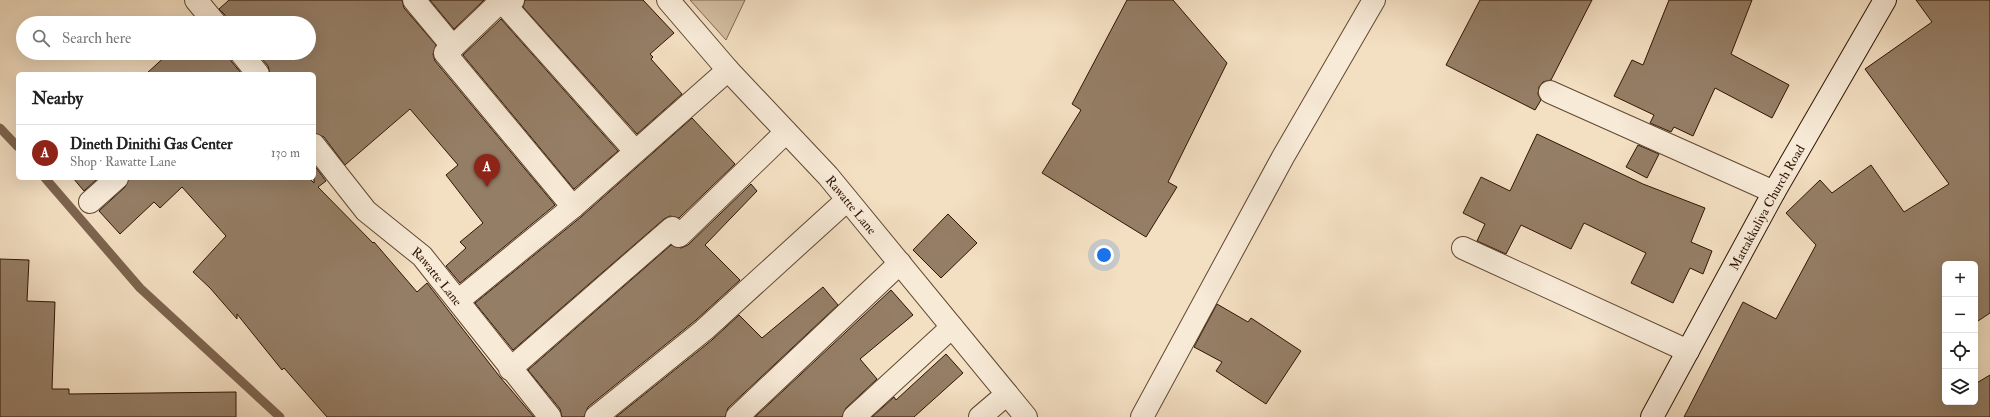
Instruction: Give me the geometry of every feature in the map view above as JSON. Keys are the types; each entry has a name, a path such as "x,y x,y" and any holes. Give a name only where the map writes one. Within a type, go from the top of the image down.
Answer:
{"street":[{"path":"196,0 209,16"},
{"path":"414,0 453,47"},
{"path":"573,207 445,53 502,0 510,3 635,151"},
{"name":"Rawatte Lane","path":"668,0 728,70 828,176 1026,417"},
{"path":"1142,417 1283,157 1374,0"},
{"name":"Mattakkuliya Church Road","path":"1652,417 1774,192 1885,0"},
{"path":"459,300 573,207 728,70"},
{"path":"1550,92 1774,192"},
{"path":"510,369 672,228 679,236 786,132"},
{"name":"Rawatte Lane","path":"316,148 366,211 422,256 459,300 510,369 550,417"},
{"path":"90,202 115,180"},
{"path":"596,417 704,330 847,200"},
{"path":"1463,248 1688,351"},
{"path":"737,417 900,263"},
{"path":"854,417 952,327"},
{"path":"980,417 1006,394"}],"shaded area":[{"path":"690,0 745,0 726,40"}],"building":[{"path":"229,0 402,0 404,8 436,45 433,54 435,61 555,205 460,283 446,266 466,248 460,242 483,223 446,175 458,165 410,109 345,165 324,137 316,134 316,72 270,72 268,66 263,60 316,60 316,16 225,16 219,9"},
{"path":"430,0 484,0 454,29"},
{"path":"525,0 643,0 674,33 650,54 653,57 651,59 682,94 637,134 523,7"},
{"path":"1127,0 1173,0 1227,63 1168,182 1177,187 1146,237 1042,173 1081,110 1072,104"},
{"path":"1480,0 1592,0 1551,80 1543,82 1539,87 1538,94 1541,100 1535,110 1446,65"},
{"path":"1669,0 1752,0 1731,54 1789,85 1772,118 1715,88 1693,136 1674,127 1671,132 1650,123 1654,115 1614,96 1632,60 1643,65"},
{"path":"1916,0 1990,0 1990,313 1978,321 1978,261 1942,261 1942,405 1978,405 1978,382 1990,375 1990,417 1684,417 1743,302 1776,319 1816,245 1786,213 1820,180 1832,193 1871,165 1904,212 1949,184 1865,69 1932,22"},
{"path":"501,19 618,151 574,189 463,55"},
{"path":"161,60 231,60 240,72 148,72"},
{"path":"692,118 735,164 679,218 670,216 664,219 513,350 475,303 581,217"},
{"path":"1537,134 1643,184 1705,208 1691,242 1712,251 1703,274 1690,268 1673,303 1631,283 1646,253 1584,223 1571,249 1521,225 1506,254 1477,241 1485,224 1463,213 1481,177 1510,191"},
{"path":"1638,145 1659,154 1647,178 1626,167"},
{"path":"316,168 326,181 318,187 373,243 374,242 417,292 427,283 500,377 534,417 327,417 284,368 282,370 237,314 237,319 210,288 193,272 226,236 182,187 160,208 154,202 120,234 99,211 125,187 128,180 311,180 314,183 314,180 316,180"},
{"path":"75,180 96,180 84,191"},
{"path":"751,184 757,191 705,245 740,280 696,320 588,407 584,417 562,417 560,409 528,370 671,245 681,248 688,245"},
{"path":"948,214 977,243 941,278 913,250"},
{"path":"0,259 29,260 27,301 55,302 52,389 69,389 69,394 236,392 236,417 0,417"},
{"path":"823,287 838,305 728,408 725,417 616,417 712,340 739,315 762,338"},
{"path":"891,290 913,315 860,359 877,379 846,408 842,417 755,417"},
{"path":"1217,304 1248,322 1251,318 1301,351 1266,404 1216,371 1222,362 1194,347"},
{"path":"946,354 963,373 914,417 872,417 894,397 896,400"}],"waterway":[{"path":"0,128 16,145"},
{"path":"47,180 140,288 280,417"}],"place":[{"name":"Dineth Dinithi Gas Center","path":"487,187"}]}
